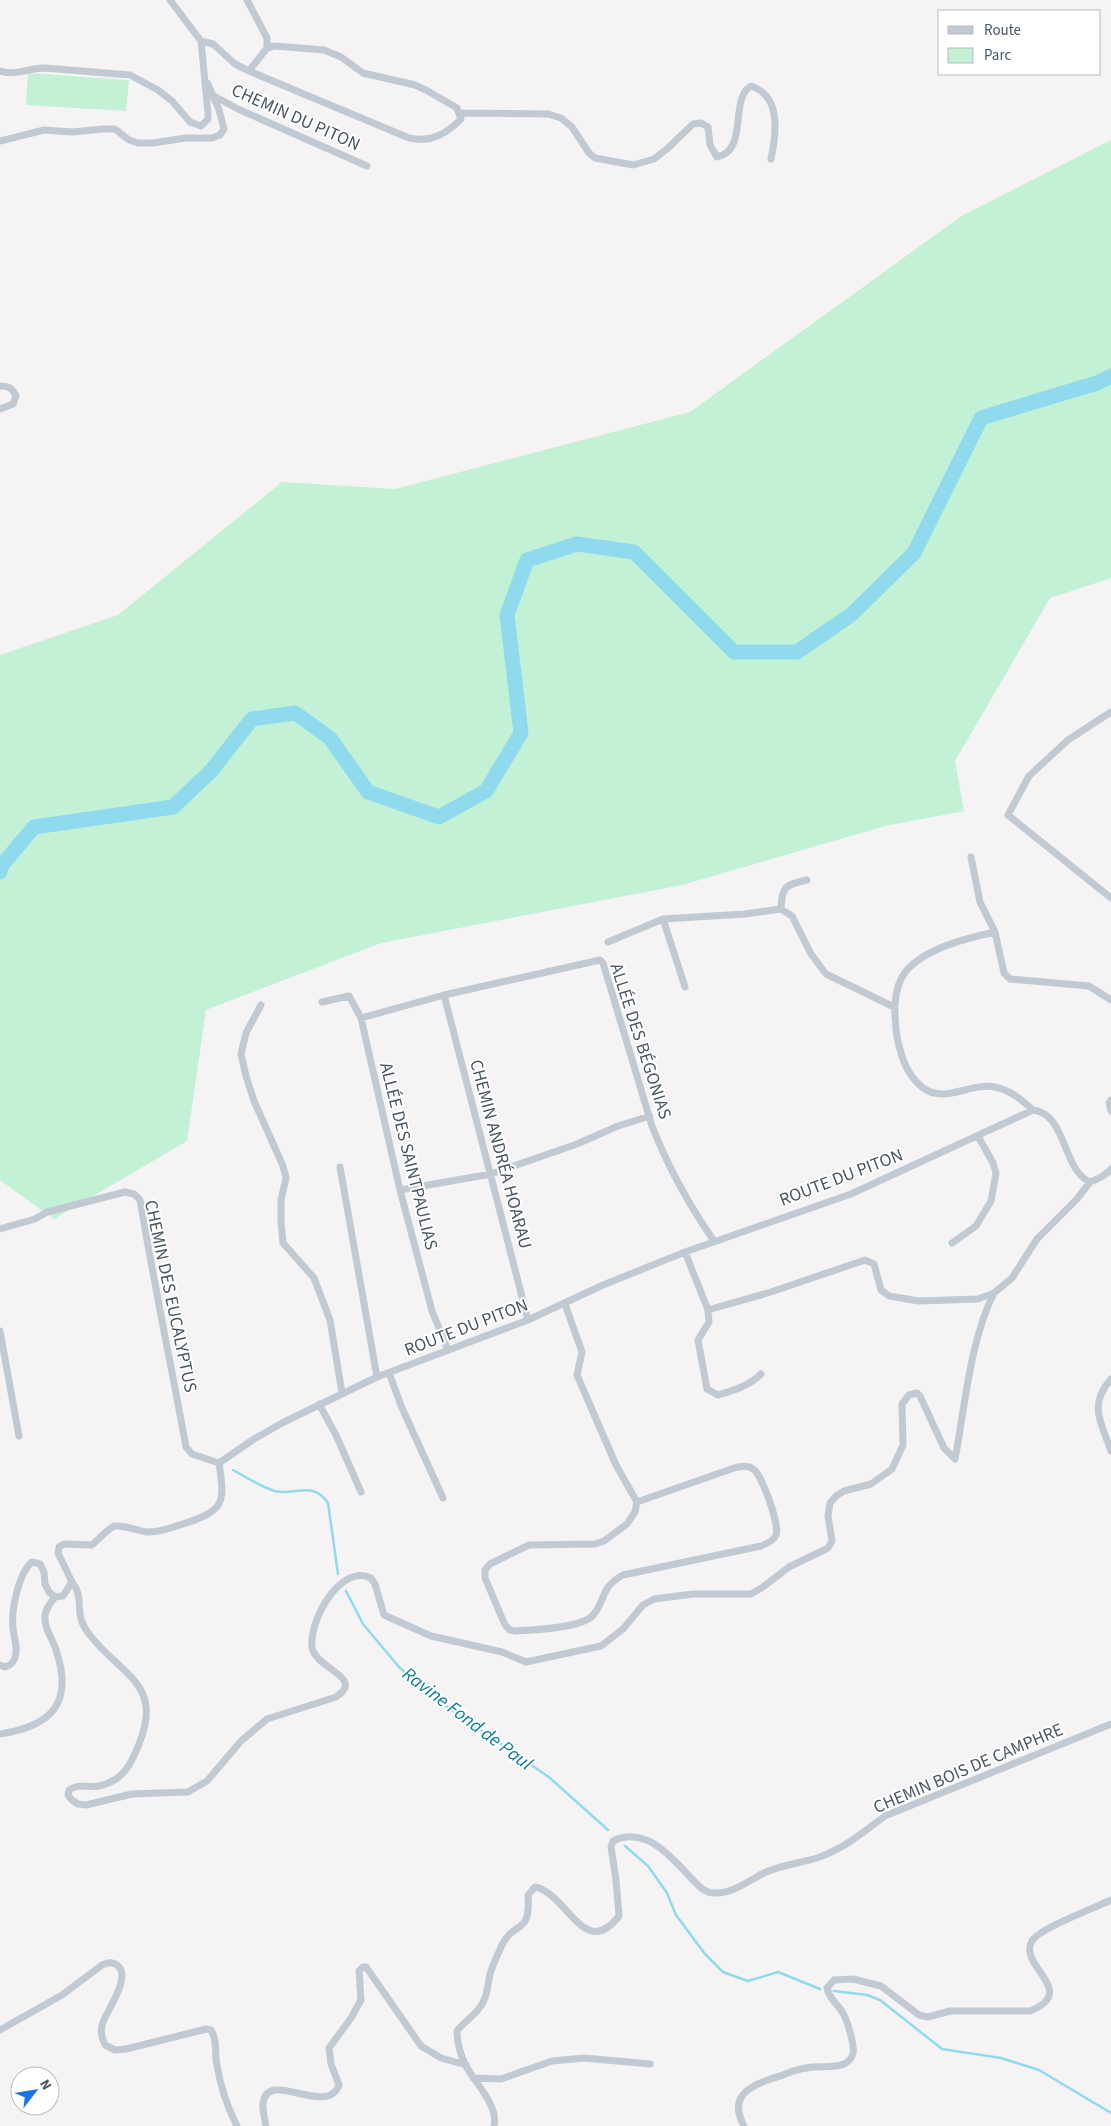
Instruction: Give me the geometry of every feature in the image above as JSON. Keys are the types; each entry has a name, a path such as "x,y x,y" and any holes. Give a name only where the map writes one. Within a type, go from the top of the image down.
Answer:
{"street":[{"path":"170,0 201,41 213,44 235,64 417,140 430,139 450,131 461,119 457,108 426,90 415,85 363,73 333,52 284,46 267,48"},
{"path":"247,0 267,38 267,48 249,71"},
{"name":"CHEMIN DU PITON","path":"0,141 44,130 72,132 103,128 115,129 129,140 138,143 186,138 212,138 220,135 224,129 214,96 205,79 201,41"},
{"path":"0,71 14,73 35,68 45,68 130,75 158,90 172,101 190,122 200,126 208,119 205,79"},
{"path":"460,113 548,114 561,118 572,127 589,153 595,158 633,165 654,159 692,124 701,123 708,127 710,146 717,157 728,151 736,136 741,98 745,90 751,86 759,89 771,104 775,123 775,137 771,159"},
{"name":"CHEMIN DU PITON","path":"214,96 238,109 367,166"},
{"path":"0,386 7,386 13,390 16,396 12,404 0,409"},
{"path":"1111,712 1068,740 1028,776 1008,815 1111,898"},
{"path":"971,857 980,902 995,932 1004,973 1010,979 1089,986 1111,1000"},
{"path":"781,909 782,893 786,887 790,884 807,880"},
{"path":"608,942 663,920 745,914 781,909 792,916 811,954 826,974 894,1007"},
{"path":"663,920 685,986"},
{"path":"995,932 945,945 906,972 898,990 894,1007 901,1058 912,1076 922,1086 935,1094 944,1095 984,1087 995,1087 1021,1099 1033,1110 1045,1113 1054,1123 1077,1170 1090,1182"},
{"name":"ALLÉE DES BÉGONIAS","path":"361,1018 444,994 600,960 603,963 662,1151 692,1209 714,1241"},
{"name":"CHEMIN ANDRÉA HOARAU","path":"444,994 528,1320"},
{"name":"ALLÉE DES SAINTPAULIAS","path":"322,1002 349,996 361,1018 400,1190 432,1311 448,1350"},
{"path":"261,1005 246,1032 241,1054 254,1101 283,1166 286,1178 281,1200 280,1222 283,1243 314,1278 330,1320 342,1393"},
{"path":"1111,1100 1109,1103 1111,1112"},
{"name":"ROUTE DU PITON","path":"219,1463 254,1439 319,1404 377,1377 528,1320 603,1285 685,1252 850,1194 1033,1110"},
{"path":"400,1190 491,1174 577,1144 618,1126 650,1116"},
{"path":"952,1243 976,1226 991,1201 996,1172 978,1136"},
{"path":"340,1167 377,1377"},
{"path":"708,1310 771,1292 865,1260 874,1264 880,1290 889,1296 919,1301 978,1299 994,1293 1012,1278 1038,1239 1077,1199 1090,1182 1106,1175 1111,1168"},
{"name":"CHEMIN DES EUCALYPTUS","path":"0,1229 35,1219 47,1212 125,1192 134,1194 140,1200 158,1306 167,1340 186,1447 192,1454 219,1463"},
{"path":"685,1252 708,1310 709,1322 698,1340 707,1389 718,1395 746,1385 761,1374"},
{"path":"219,1463 223,1486 222,1496 214,1511 205,1516 164,1530 151,1532 114,1526 92,1545 64,1544 59,1547 58,1553 79,1596 80,1622 96,1643 133,1678 145,1699 147,1715 145,1729 136,1754 123,1773 117,1778 98,1786 76,1786 69,1790 68,1795 78,1804 86,1806 132,1794 188,1792 207,1780 256,1726 267,1719 336,1697 342,1693 345,1685 343,1677 316,1658 313,1652 312,1639 321,1610 330,1594 340,1584 350,1578 360,1575 371,1578 375,1584 384,1615 396,1621 431,1636 502,1652 522,1661 541,1660 601,1646 624,1629 643,1606 654,1599 693,1594 751,1594 764,1587 795,1563 828,1548 832,1541 828,1516 830,1503 836,1496 871,1484 892,1469 903,1445 902,1404 905,1398 913,1393 917,1393 920,1396 944,1448 955,1458 977,1338 984,1313 994,1293"},
{"path":"565,1304 582,1352 578,1375 581,1384 616,1465 637,1502 636,1512 627,1524 599,1543 530,1546 490,1564 485,1570 485,1578 505,1625 510,1630 516,1631 580,1624 593,1617 608,1584 622,1574 761,1546 771,1541 777,1532 776,1520 759,1476 752,1468 747,1466 734,1468 637,1502"},
{"path":"0,1331 19,1436"},
{"path":"389,1373 402,1408 444,1498"},
{"path":"1111,1379 1100,1396 1096,1410 1111,1451"},
{"path":"319,1404 336,1435 361,1492"},
{"path":"0,1665 5,1667 11,1665 15,1660 13,1607 26,1567 32,1562 40,1564 44,1572 45,1584 49,1592 55,1597 63,1596 72,1582"},
{"path":"0,1734 39,1724 53,1713 57,1706 62,1678 57,1651 46,1628 45,1619 46,1611 55,1597"},
{"name":"CHEMIN BOIS DE CAMPHRE","path":"494,2126 494,2113 466,2064 456,2031 478,2010 488,1994 490,1975 503,1944 510,1933 525,1924 528,1917 528,1895 535,1887 544,1889 583,1927 593,1933 601,1932 610,1927 619,1916 611,1848 614,1841 631,1835 647,1840 664,1850 703,1890 712,1894 731,1891 767,1872 817,1858 840,1848 855,1840 885,1816 1111,1724"},
{"path":"744,2126 738,2112 740,2100 746,2090 758,2082 807,2067 842,2065 850,2061 854,2053 848,2028 843,2013 829,1997 827,1988 834,1980 852,1979 881,1986 919,2014 928,2017 950,2011 1030,2011 1041,2006 1050,1992 1031,1956 1029,1949 1032,1941 1047,1930 1111,1900"},
{"path":"0,2030 62,1995 102,1965 115,1964 121,1969 122,1979 103,2023 101,2033 105,2044 115,2050 126,2049 206,2029 211,2030 216,2043 216,2064 237,2126"},
{"path":"266,2126 263,2103 266,2095 271,2090 279,2089 322,2097 338,2089 339,2085 331,2064 329,2048 351,2018 361,2000 359,1971 363,1966 372,1974 421,2046 441,2058 466,2064"},
{"path":"473,2078 501,2079 552,2061 584,2058 650,2064"}],"green space":[{"path":"28,73 129,80 126,111 26,105"},
{"path":"1111,140 1111,578 1050,598 955,761 964,811 885,826 682,885 381,943 206,1010 187,1141 54,1219 0,1180 0,655 118,615 282,482 395,489 690,412 963,215"}],"waterway":[{"path":"0,872 2,865 34,827 173,807 211,771 252,719 295,713 330,738 368,792 439,817 486,791 521,733 507,615 527,560 577,544 634,552 734,652 797,652 852,614 914,553 981,418 1097,383 1111,376"},
{"name":"Ravine Fond de Paul","path":"233,1470 275,1491 310,1490 322,1496 328,1503 338,1574"},
{"name":"Ravine Fond de Paul","path":"346,1591 363,1624 399,1667 429,1694 550,1778 608,1830"},
{"name":"Ravine Fond de Paul","path":"625,1846 648,1866 667,1893 676,1915 705,1954 723,1972 748,1981 778,1972 820,1989"},
{"name":"Ravine Fond de Paul","path":"834,1991 867,1995 880,2000 942,2049 1001,2058 1039,2070 1111,2113"}]}
